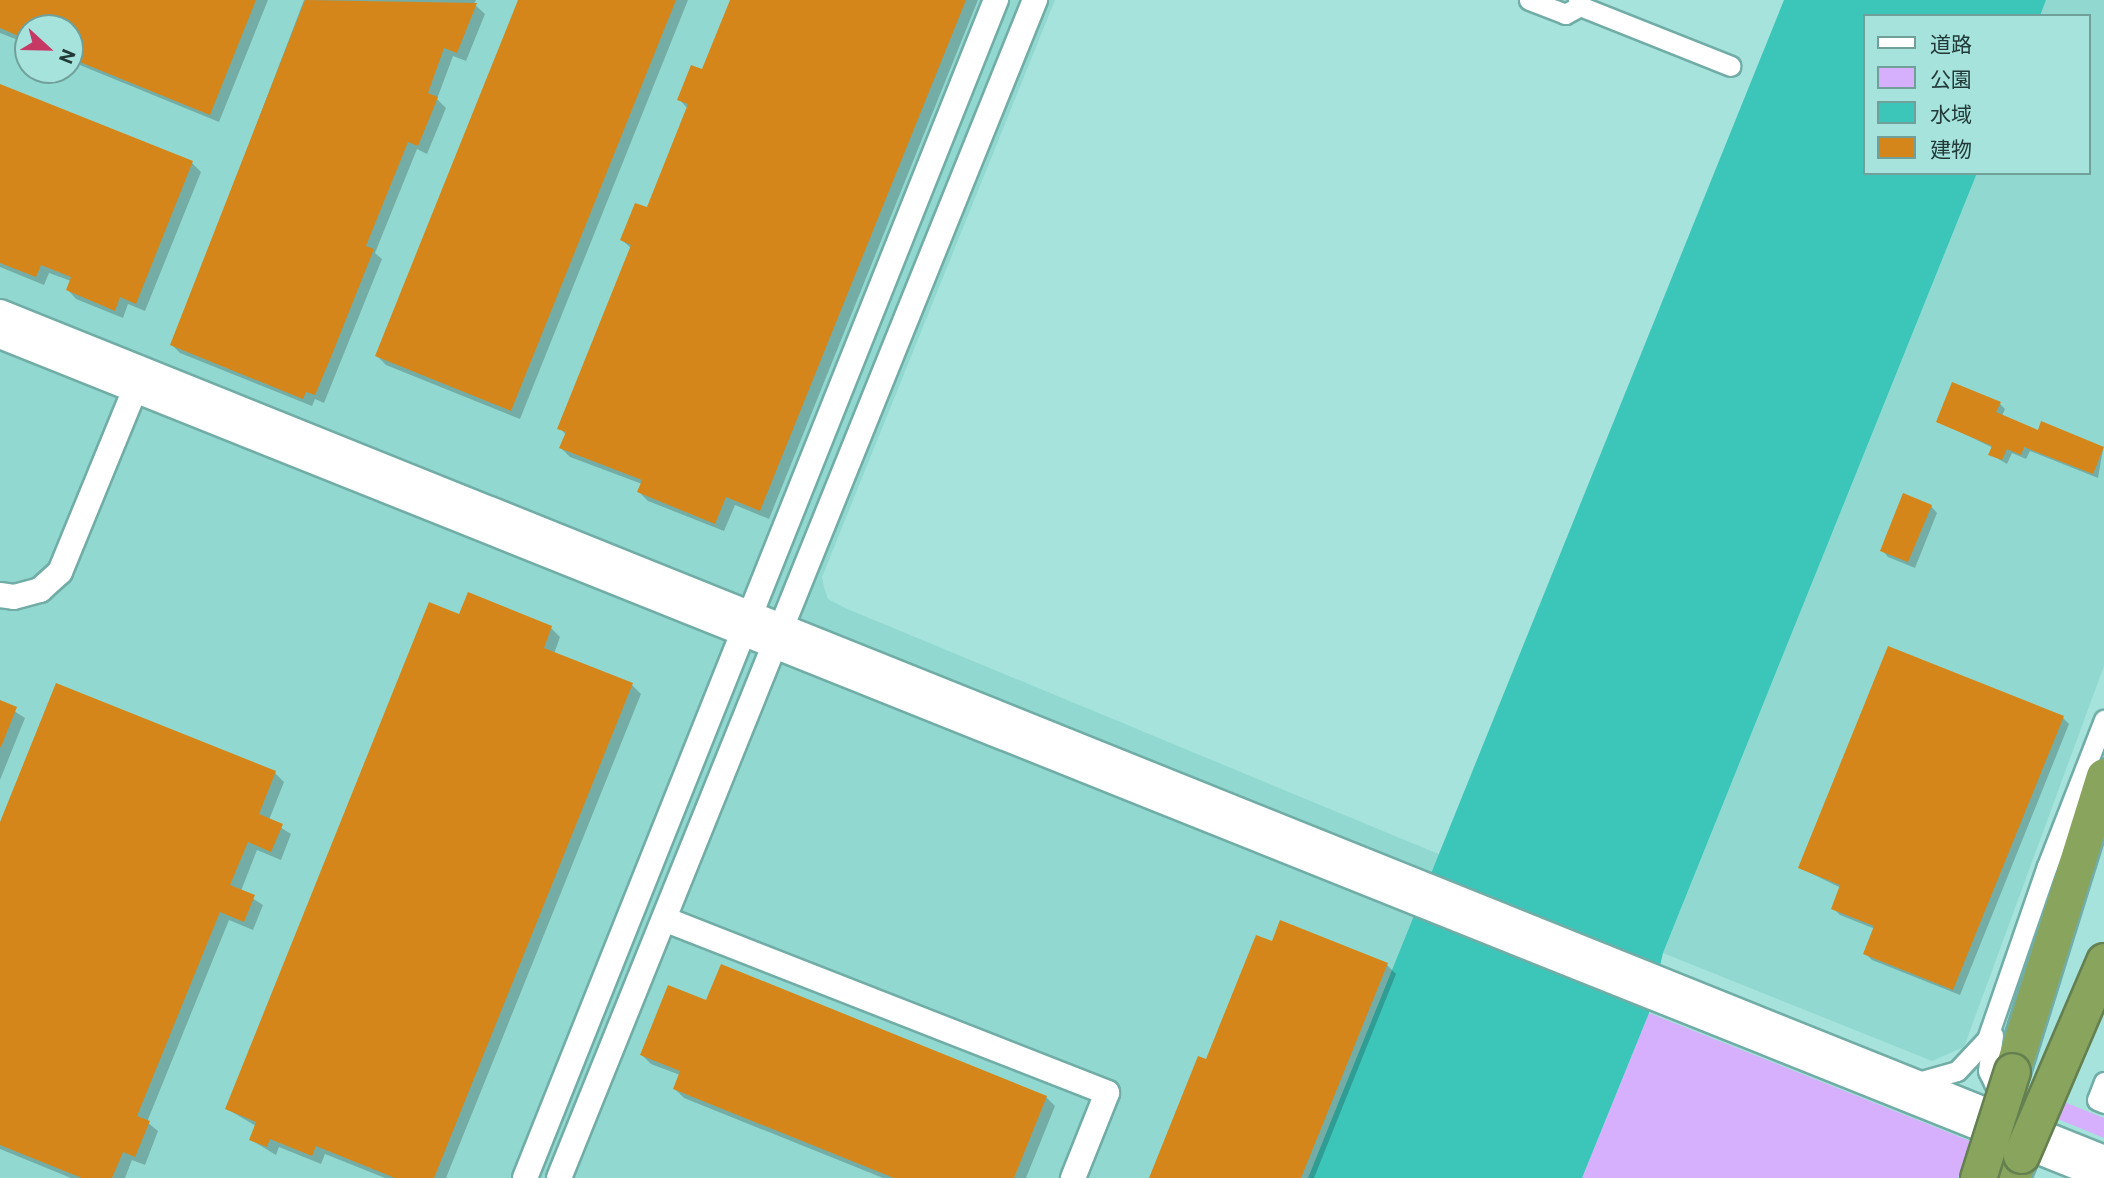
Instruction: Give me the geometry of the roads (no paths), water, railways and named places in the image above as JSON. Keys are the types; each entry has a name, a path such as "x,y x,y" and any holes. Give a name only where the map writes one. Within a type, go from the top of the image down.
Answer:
{"highway":[{"path":"1978,1178 2104,776"},
{"path":"2012,1072 2104,834"},
{"path":"2016,1166 2104,961"}],"street":[{"path":"525,1178 996,0"},
{"path":"559,1178 1034,0"},
{"path":"1529,0 1565,14 1579,3 1731,66"},
{"path":"0,312 138,380"},
{"path":"0,336 138,380 1673,993 2104,1178"},
{"path":"0,595 14,597 40,590 60,572 138,380"},
{"path":"2062,1141 1994,1083 1988,1071 1996,1020 2047,866 2104,720"},
{"path":"664,919 1107,1093 1073,1178"},
{"path":"1673,993 1922,1082 2104,1157"},
{"path":"1922,1082 1957,1071 1975,1056 1996,1020"},
{"path":"2104,1082 2096,1100 2104,1103"}],"water":[{"path":"1784,0 2046,0 2041,14 1862,14 1862,175 1976,175 1663,953 1649,1013 1582,1178 1308,1178"}]}
